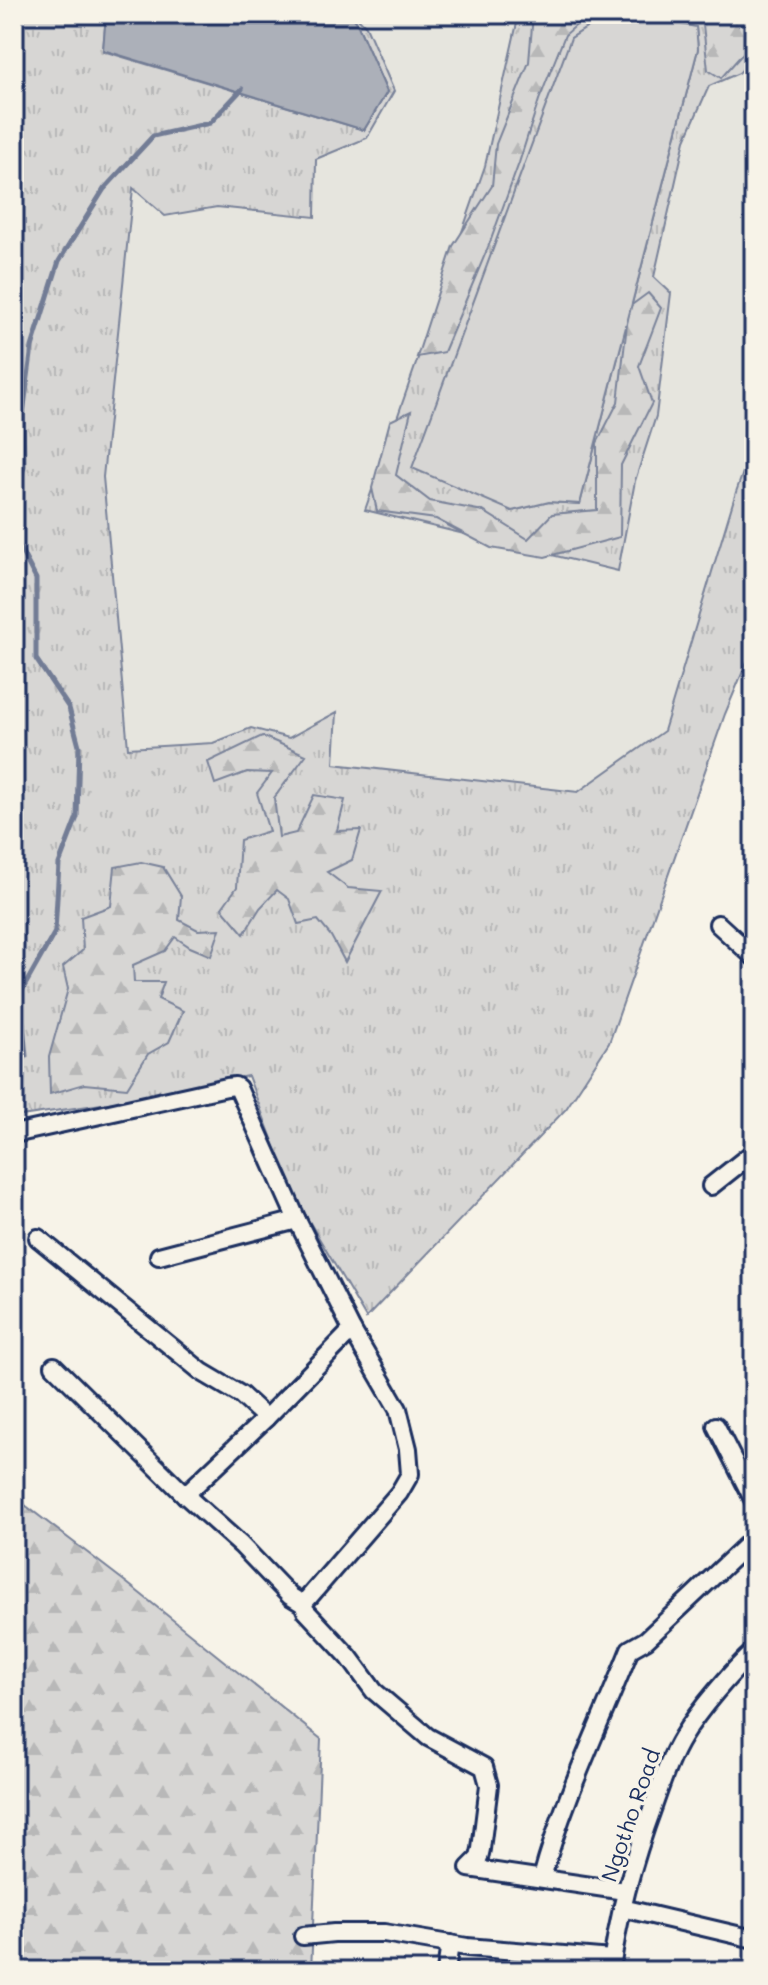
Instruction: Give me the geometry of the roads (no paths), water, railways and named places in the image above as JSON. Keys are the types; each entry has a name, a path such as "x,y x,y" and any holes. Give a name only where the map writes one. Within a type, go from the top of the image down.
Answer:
{"street":[{"path":"718,924 754,957"},
{"path":"14,1134 235,1086 238,1088 297,1220 352,1330 398,1409 408,1449 410,1474 399,1493 303,1604"},
{"path":"711,1186 754,1152"},
{"path":"159,1256 297,1220"},
{"path":"38,1238 202,1372 241,1395 266,1418"},
{"path":"185,1495 352,1330"},
{"path":"54,1366 290,1596 303,1604 374,1691 428,1737 484,1767 489,1785 481,1849 479,1858 469,1868 625,1891"},
{"path":"716,1426 754,1501"},
{"path":"542,1878 569,1796 630,1649 646,1640 754,1538"},
{"name":"Ngotho Road","path":"611,1965 625,1891 659,1790 683,1735 754,1651"},
{"path":"622,1908 754,1939"},
{"path":"303,1936 384,1933 611,1965"},
{"path":"446,1971 450,1944"}],"waterway":[{"path":"14,506 24,466 23,414 32,347 59,261 104,189 153,136 210,123 242,89"},
{"path":"14,537 36,579 36,659 69,708 79,746 77,817 59,864 55,932 20,994 26,1056 14,1072"}]}
